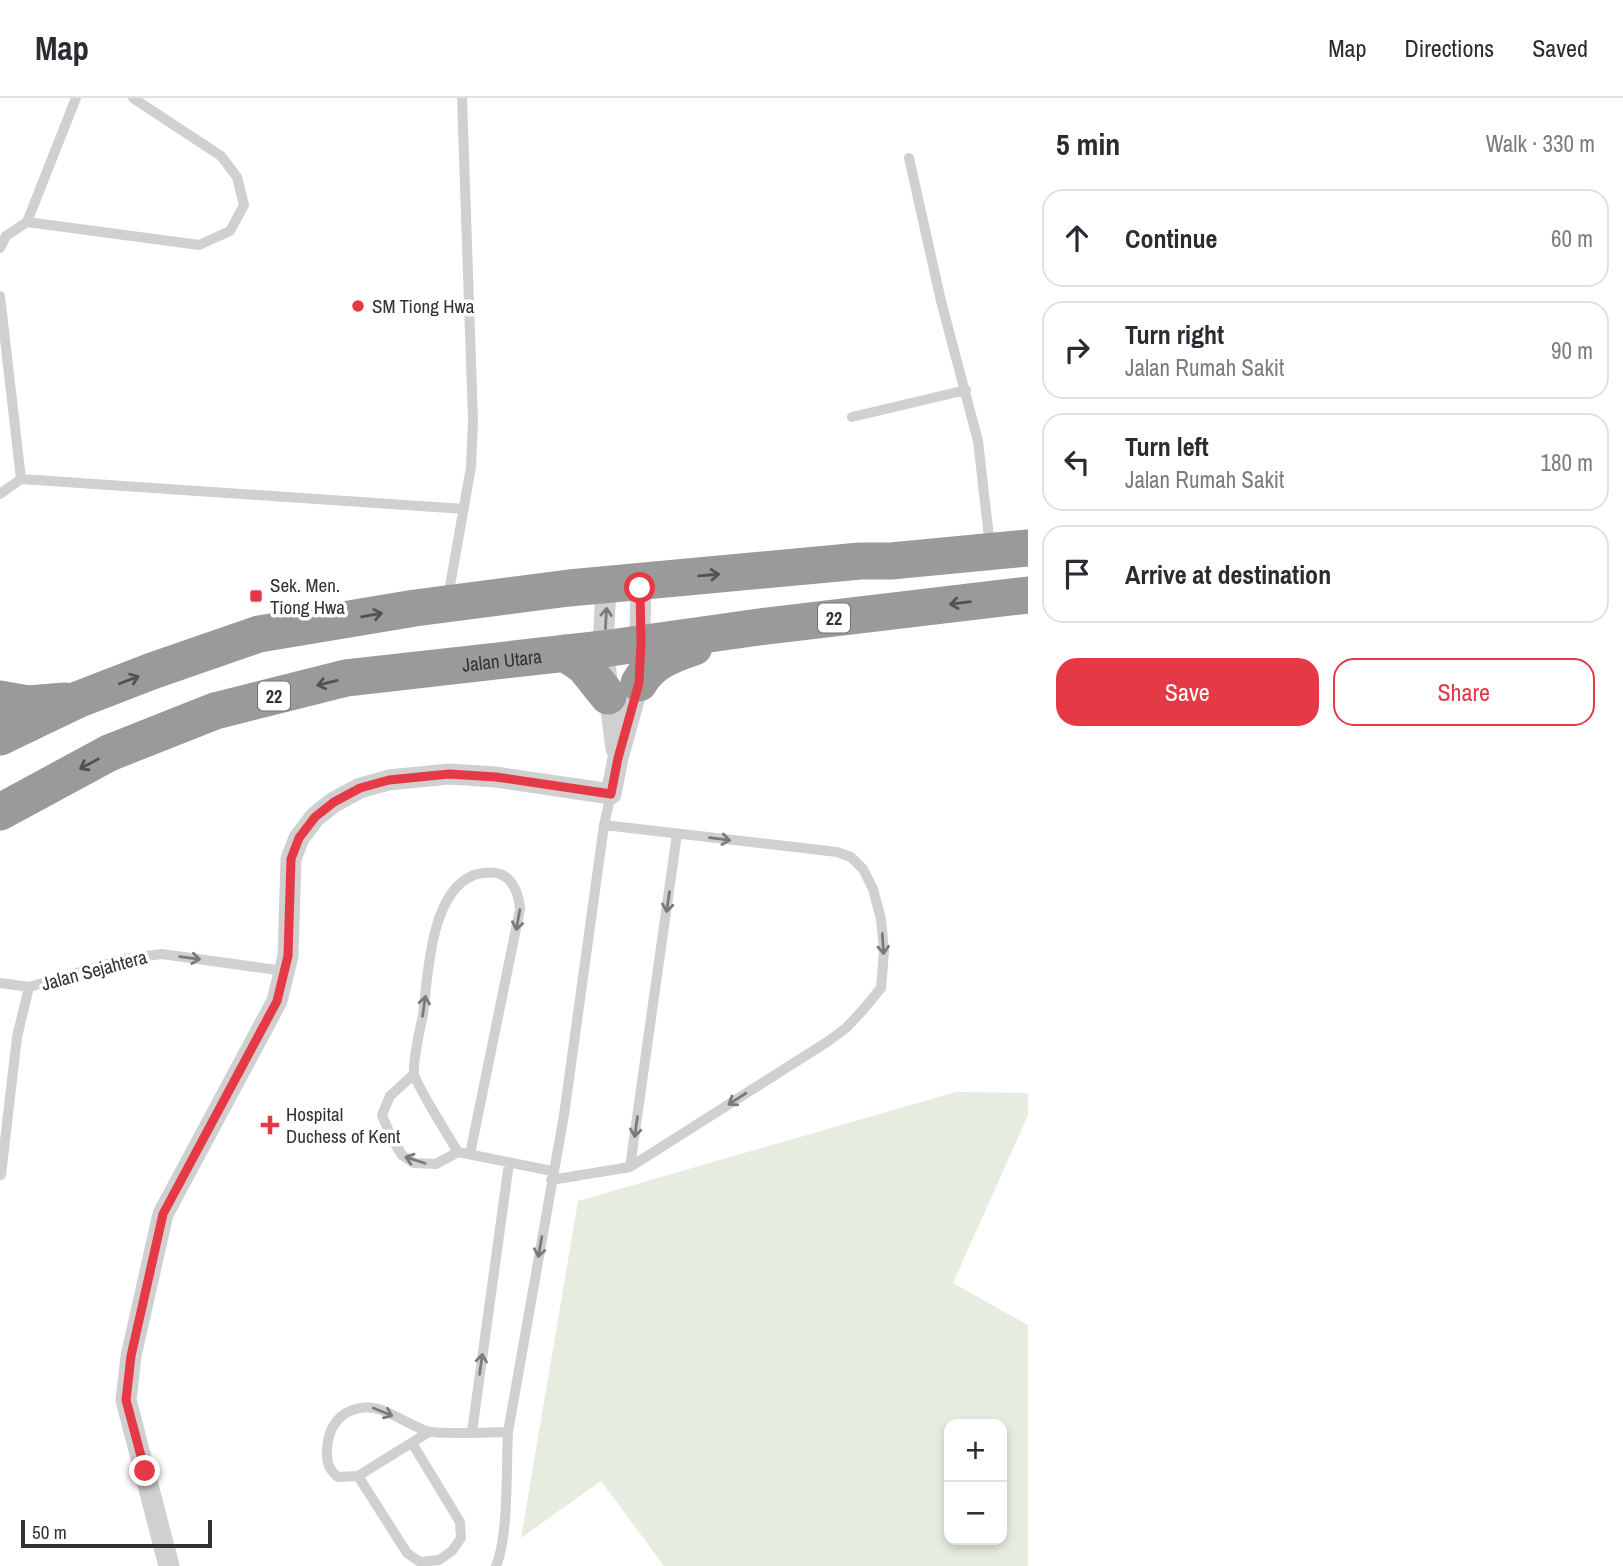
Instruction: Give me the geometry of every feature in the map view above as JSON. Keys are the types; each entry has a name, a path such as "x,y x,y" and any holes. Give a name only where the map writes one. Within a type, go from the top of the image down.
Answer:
{"highway":[{"path":"0,737 77,700 259,634 447,603 569,588 1028,548"},
{"name":"Jalan Utara","path":"0,812 109,753 215,712 346,678 603,649 759,627 1028,595"},
{"path":"565,653 623,689 661,660 706,644 743,640 759,627"},
{"path":"0,699 28,704 77,700"}],"street":[{"path":"169,1566 126,1400 131,1356 163,1214 277,1001 288,956 291,859 299,838 315,817 334,802 360,788 389,780 449,774 496,777 611,794 618,758 623,689 641,644 624,584"},
{"path":"618,758 623,689 603,649 607,617 624,584"}],"lane":[{"path":"0,248 6,236 27,222 76,98"},
{"path":"27,222 199,245 230,231 244,205 237,177 221,156 133,98"},
{"path":"447,603 471,467 474,389 468,305 462,98"},
{"path":"909,158 941,301 978,441 990,552"},
{"path":"0,296 21,480"},
{"path":"852,417 966,390"},
{"path":"0,494 21,480 464,509"},
{"path":"496,1566 503,1533 508,1432 564,1115 604,825 611,794"},
{"path":"414,1074 390,1096 382,1115 402,1155 414,1163 436,1164 458,1152 552,1176 630,1167 846,1028 881,988 884,951 881,919 873,890 863,869 852,857 837,852 604,825"},
{"path":"630,1167 677,834"},
{"path":"458,1152 414,1074 430,961 442,909 451,892 467,878 477,874 500,874 512,883 520,909 470,1154"},
{"name":"Jalan Sejahtera","path":"29,987 124,959 162,954 284,971"},
{"path":"0,983 29,987 17,1037 1,1175"},
{"path":"472,1432 509,1163"},
{"path":"429,1432 358,1476 338,1477 331,1471 326,1459 330,1430 339,1417 359,1406 371,1407 429,1432 508,1432"},
{"path":"358,1476 407,1553 420,1562 439,1560 452,1551 461,1538 460,1522 412,1443"}],"shaded area":[{"path":"956,1092 1028,1093 1028,1115 953,1283 1028,1325 1028,1566 664,1566 601,1481 521,1538 578,1201"}],"place":[{"name":"SM Tiong Hwa","path":"358,306"},
{"name":"Sek. Men. Tiong Hwa","path":"256,596"},
{"name":"Hospital Duchess of Kent","path":"270,1125"}],"route":[{"path":"145,1471 126,1400 131,1356 163,1214 277,1001 288,956 291,859 299,838 315,817 334,802 360,788 389,780 449,774 496,777 611,794 639,683 640,588"}]}
